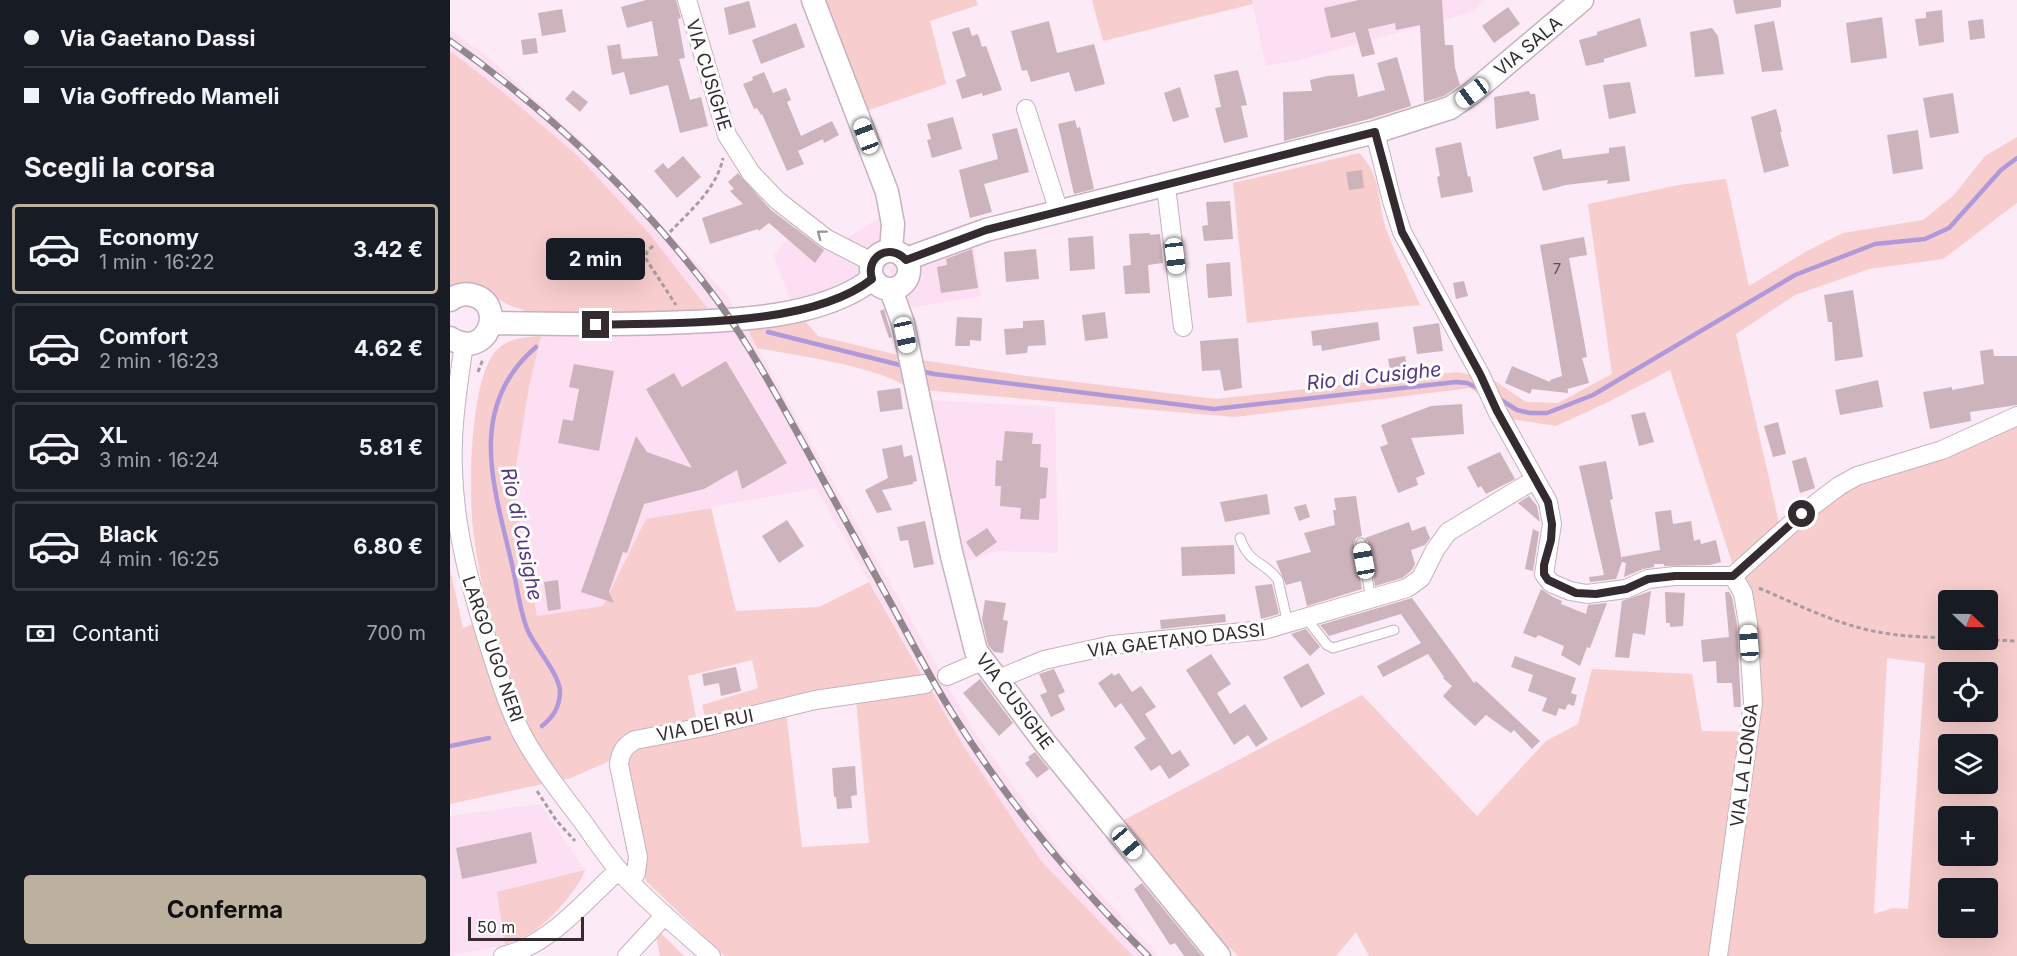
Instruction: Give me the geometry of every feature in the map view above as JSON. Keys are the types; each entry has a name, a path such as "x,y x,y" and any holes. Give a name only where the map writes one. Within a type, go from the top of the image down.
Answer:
{"street":[{"name":"VIA CUSIGHE","path":"687,0 727,135 751,173 778,201 827,239 886,268 903,322 961,597 976,651 1082,790 1219,956"},
{"path":"813,0 887,192 893,224 886,268"},
{"name":"VIA SALA","path":"491,323 596,325 712,322 785,312 836,300 861,288 886,268 986,230 1375,132 1435,113 1461,102 1582,0"},
{"path":"1026,109 1059,212"},
{"path":"1375,132 1402,232 1480,374 1534,480 1548,502 1552,516 1551,540 1544,570 1545,577 1551,583 1576,593 1596,594 1626,589 1648,579 1675,576 1733,576 1802,514 1839,486 1857,476 1942,450 2017,416"},
{"path":"1166,186 1183,327"},
{"path":"450,300 462,294 477,296 489,308 491,323 484,337 478,341 457,341"},
{"name":"LARGO UGO NERI","path":"457,341 453,468 457,525 471,588 504,692 523,736 553,783 625,876 711,956"},
{"name":"VIA GAETANO DASSI","path":"996,680 1044,660 1112,645 1256,631 1288,624 1407,588 1418,582 1435,550 1448,532 1534,480"},
{"name":"VIA LA LONGA","path":"1718,956 1754,703 1748,623 1743,593 1733,576"},
{"path":"947,676 982,661"},
{"name":"VIA DEI RUI","path":"625,876 636,873 638,857 619,765 626,745 635,740 709,726 815,700 925,684"},
{"path":"503,956 521,952 545,937 625,876"},
{"path":"627,956 665,915"}],"lane":[{"name":"VIA GAETANO DASSI","path":"1240,538 1249,557 1274,574 1278,580 1288,624"},
{"path":"1361,543 1371,599"},
{"path":"1306,618 1327,645 1333,648 1394,630"}],"path":[{"path":"670,232 708,191 721,167 724,152 722,138 727,135"},
{"path":"653,246 647,251 646,259 678,308"},
{"path":"476,381 486,354"},
{"path":"1733,576 1821,615 1865,629 1904,636 1938,638"},
{"path":"1998,640 2017,641"}],"shaded area":[{"path":"813,0 976,0 978,5 930,21 946,84 854,115"},
{"path":"1092,0 1252,0 1253,4 1103,41"},
{"path":"1252,0 1485,0 1472,12 1299,60 1266,66"},
{"path":"450,30 489,58 586,145 728,296 973,730 1059,849 1158,956 1133,956 1042,862 963,745 816,488 646,519 603,606 537,616 513,485 529,387 541,336 612,333 720,323 648,232 577,155 450,51"},
{"path":"450,51 577,155 648,232 720,324 525,311 472,284 450,286"},
{"path":"2017,137 2017,203 1943,259 1869,269 1795,295 1736,334 1783,540 1847,489 1951,454 2017,411 2017,956 1369,956 1356,932 1336,956 1238,956 1230,948 1225,949 1120,822 1362,695 1477,816 1546,741 1578,724 1592,669 1692,674 1702,731 1759,732 1746,577 1733,566 1670,370 1556,426 1512,419 1470,388 1235,417 910,389 879,374 859,368 757,348 739,312 792,306 818,336 915,359 1027,376 1216,399 1457,372 1492,379 1526,402 1558,403 1612,374 1588,204 1679,185 1726,179 1749,286 1807,251 1843,233 1923,220 1954,195 1985,156","holes":["1887,658 1925,663 1908,909 1893,908 1874,914"]},
{"path":"1359,153 1372,172 1384,223 1420,305 1247,323 1233,183"},
{"path":"885,214 890,267 973,238 981,296 903,309 889,268 834,296 792,306 774,255 807,215 840,242"},
{"path":"541,336 529,387 513,485 537,616 603,606 646,519 711,508 736,611 819,607 869,582 923,677 706,720 702,705 758,688 752,660 688,676 697,722 571,778 450,804 450,569 463,628 488,618 472,518 471,467 476,409 488,363 498,349 512,340"},
{"path":"927,400 1055,407 1058,553 997,551 960,564"},
{"path":"930,688 963,745 1042,862 1133,956 724,956 646,881 624,760 632,749 786,712 802,847 869,843 856,700"},
{"path":"540,804 585,870 498,892 505,945 450,956 450,816"},
{"path":"585,870 570,896 546,921 528,935 505,945 497,892"},
{"path":"658,930 684,956 660,956 655,931"}],"building":[{"path":"646,0 676,0 681,18 678,19 685,58 679,59 690,100 701,97 708,126 680,133 668,85 630,95 624,72 612,75 607,46 620,44 622,59 658,56 652,21 627,28 621,7"},
{"path":"1359,0 1442,0 1445,45 1453,45 1455,68 1460,85 1444,96 1424,102 1420,25 1396,30 1395,23 1368,29 1375,54 1362,57 1355,32 1331,38 1324,8"},
{"path":"1733,0 1781,0 1781,7 1736,14"},
{"path":"749,1 756,27 729,35 724,8"},
{"path":"1508,7 1520,24 1494,43 1482,26"},
{"path":"562,9 566,32 542,36 538,13"},
{"path":"1942,10 1944,42 1919,46 1915,19 1926,18 1926,12"},
{"path":"1882,17 1887,58 1851,63 1846,23"},
{"path":"1640,18 1647,46 1604,59 1604,62 1586,66 1579,40"},
{"path":"1983,19 1985,38 1970,40 1968,21"},
{"path":"1049,21 1057,53 1094,44 1105,84 1075,92 1069,72 1031,82 1027,70 1022,71 1011,31"},
{"path":"1774,21 1783,70 1762,72 1754,25"},
{"path":"796,23 805,47 761,64 752,40"},
{"path":"969,27 972,36 978,34 982,47 986,46 1002,90 962,99 956,80 966,76 952,32"},
{"path":"1712,28 1718,36 1724,74 1695,77 1690,32"},
{"path":"536,38 538,53 523,55 521,40"},
{"path":"1397,57 1411,106 1284,141 1283,92 1312,91 1310,80 1354,74 1358,97 1385,90 1377,63"},
{"path":"1238,70 1247,105 1241,106 1248,137 1224,143 1215,108 1221,107 1214,75"},
{"path":"764,72 773,93 786,88 791,100 787,102 801,136 832,121 839,135 824,143 823,139 798,151 804,164 787,171 762,114 757,108 754,109 743,84"},
{"path":"1630,82 1636,113 1609,119 1603,85"},
{"path":"1180,87 1189,117 1173,122 1164,93"},
{"path":"573,90 588,102 580,112 565,99"},
{"path":"1529,91 1530,94 1535,94 1539,120 1496,129 1494,97"},
{"path":"1953,93 1959,133 1930,138 1923,98"},
{"path":"1776,109 1789,166 1764,173 1751,117"},
{"path":"953,117 962,149 932,158 927,140 931,139 927,124"},
{"path":"1075,120 1077,128 1080,127 1094,189 1074,194 1058,124"},
{"path":"1017,128 1029,172 984,184 992,212 970,218 959,170 998,159 992,134"},
{"path":"1918,130 1923,169 1893,174 1887,135"},
{"path":"1461,142 1473,192 1441,198 1435,148"},
{"path":"1625,146 1630,181 1607,184 1608,180 1566,185 1543,191 1533,157 1561,149 1563,159 1609,153 1609,148"},
{"path":"683,156 701,177 677,198 654,171 663,163 668,169"},
{"path":"1362,170 1364,188 1349,190 1346,172"},
{"path":"738,173 771,210 824,250 815,263 769,223 759,231 758,229 710,244 702,218 743,204 730,191 734,189 728,182"},
{"path":"1230,201 1233,239 1204,241 1202,226 1208,225 1206,202"},
{"path":"1150,233 1150,235 1160,234 1163,263 1148,265 1150,293 1125,294 1123,266 1131,265 1129,234"},
{"path":"1093,236 1095,269 1070,271 1068,238"},
{"path":"1584,237 1587,255 1569,258 1587,357 1582,358 1589,383 1567,389 1568,393 1532,389 1530,394 1505,383 1512,366 1550,382 1562,376 1540,245"},
{"path":"972,249 978,288 941,293 937,267 947,265 946,259"},
{"path":"1036,249 1039,279 1006,282 1004,252"},
{"path":"1230,262 1232,296 1208,298 1206,264"},
{"path":"1464,281 1468,296 1456,299 1453,283"},
{"path":"1853,290 1863,357 1835,361 1832,322 1828,322 1824,295"},
{"path":"884,309 892,337 889,338 880,311"},
{"path":"1105,312 1108,338 1085,341 1082,315"},
{"path":"957,317 982,318 981,341 970,340 970,346 955,346"},
{"path":"1044,320 1046,345 1028,346 1027,353 1006,355 1004,329 1023,328 1023,321"},
{"path":"1378,322 1380,340 1322,351 1321,345 1313,346 1311,331"},
{"path":"1439,323 1443,351 1417,354 1413,327"},
{"path":"1238,338 1242,388 1224,391 1220,370 1202,371 1200,341"},
{"path":"1993,349 1994,356 2017,356 2017,405 1970,412 1971,421 1930,429 1923,392 1984,384 1980,351"},
{"path":"1405,356 1408,372 1391,375 1388,359"},
{"path":"726,361 787,463 742,489 737,470 704,489 644,504 627,553 623,552 609,592 614,603 581,592 636,436 647,452 692,468 646,389 674,373 682,387"},
{"path":"574,364 614,371 599,451 558,443 563,419 573,421 579,389 569,387"},
{"path":"1878,380 1883,407 1840,415 1835,390"},
{"path":"900,388 903,409 880,412 877,391"},
{"path":"1462,404 1464,434 1411,438 1425,474 1416,478 1418,485 1398,493 1380,447 1388,444 1381,425 1431,406"},
{"path":"1645,412 1654,442 1639,446 1631,415"},
{"path":"1778,422 1786,454 1773,457 1764,426"},
{"path":"1005,431 1033,433 1032,444 1041,444 1040,467 1048,468 1046,498 1040,499 1039,520 1020,519 1021,508 1000,506 1001,486 995,486 996,460 1002,461"},
{"path":"902,445 904,457 912,455 917,481 913,484 882,490 892,510 877,513 865,490 888,478 882,449"},
{"path":"1500,452 1515,479 1486,494 1481,486 1478,488 1467,467"},
{"path":"1806,457 1815,488 1800,493 1792,461"},
{"path":"1606,461 1613,499 1610,500 1622,560 1622,557 1660,550 1655,512 1671,510 1673,524 1691,521 1694,541 1700,539 1701,544 1716,540 1721,562 1710,565 1664,566 1664,564 1654,564 1654,567 1624,577 1626,563 1622,562 1616,579 1590,582 1589,577 1604,575 1579,466"},
{"path":"1267,494 1270,514 1225,522 1220,502"},
{"path":"1356,496 1362,536 1356,538 1354,544 1362,589 1307,606 1301,581 1286,585 1276,561 1311,552 1304,533 1335,525 1334,498"},
{"path":"1529,496 1537,506 1540,522 1518,503"},
{"path":"1306,504 1310,517 1299,521 1294,507"},
{"path":"787,520 804,546 779,563 762,536"},
{"path":"925,521 934,564 914,568 908,540 900,541 897,527"},
{"path":"1409,522 1412,531 1425,526 1430,538 1425,545 1411,550 1415,564 1412,570 1402,578 1375,586 1368,542 1365,538"},
{"path":"987,528 997,542 976,557 966,542"},
{"path":"1533,529 1539,532 1533,571 1525,569"},
{"path":"1234,545 1235,574 1182,576 1181,547"},
{"path":"558,580 561,609 548,611 544,582"},
{"path":"1272,584 1279,614 1261,619 1255,586"},
{"path":"1541,589 1562,601 1561,604 1586,614 1588,605 1607,603 1590,648 1587,647 1580,666 1561,655 1564,646 1538,635 1536,638 1523,633"},
{"path":"1651,591 1645,635 1633,633 1629,658 1615,657 1622,601"},
{"path":"1665,592 1685,593 1683,626 1670,627 1670,623 1666,623"},
{"path":"1725,592 1729,592 1732,597 1737,624 1741,707 1734,707 1732,683 1717,683 1716,661 1703,662 1701,640 1729,637"},
{"path":"1412,598 1474,683 1476,681 1540,741 1532,749 1514,730 1511,733 1486,715 1475,726 1453,706 1443,696 1452,686 1443,678 1428,654 1383,677 1377,666 1421,643 1401,614 1329,636 1320,625"},
{"path":"985,600 1006,603 1003,620 1008,621 1003,653 994,652 988,645 982,619"},
{"path":"1225,614 1226,622 1161,629 1160,620"},
{"path":"1306,629 1320,647 1310,656 1291,634"},
{"path":"1211,654 1231,684 1217,693 1230,714 1245,704 1268,739 1256,747 1248,735 1234,745 1186,670"},
{"path":"1515,656 1576,678 1571,693 1577,695 1574,706 1568,704 1565,710 1559,708 1556,716 1542,711 1547,698 1528,691 1533,675 1511,667"},
{"path":"1308,663 1325,694 1301,708 1283,677"},
{"path":"736,667 741,691 721,696 719,683 704,686 702,674"},
{"path":"1054,669 1065,692 1058,695 1065,710 1051,717 1040,695 1047,692 1039,674"},
{"path":"1112,673 1114,676 1119,673 1132,692 1141,686 1156,707 1145,714 1172,755 1180,750 1190,765 1169,779 1160,765 1151,771 1134,747 1146,739 1121,703 1115,708 1098,683"},
{"path":"980,679 1013,723 999,736 963,693"},
{"path":"1035,752 1049,769 1037,778 1025,763 1030,760 1028,757"},
{"path":"855,766 857,795 851,796 852,808 837,809 832,768"},
{"path":"531,832 537,863 462,879 456,848"},
{"path":"1142,883 1202,956 1184,956 1175,943 1170,945 1134,889"}],"waterway":[{"name":"Rio di Cusighe","path":"1498,398 1517,410 1547,413 1593,395 1795,275 1875,244 1925,239 1949,228 2001,170 2017,158"},
{"name":"Rio di Cusighe","path":"768,332 904,366"},
{"name":"Rio di Cusighe","path":"536,347 514,370 500,394 493,420 491,447 498,503 525,624 559,684 559,702 555,711 542,726"},
{"name":"Rio di Cusighe","path":"921,371 1214,409 1456,382 1467,383 1480,389"},
{"name":"Rio di Cusighe","path":"450,746 489,738"}],"railway":[{"path":"450,41 524,98 594,160 658,227 717,300 741,335 773,390 930,676 975,748 1044,841 1094,900 1148,956"}],"route":[{"path":"596,325 712,322 771,315 813,306 836,300 861,288 872,279 870,268 875,257 885,252 896,252 906,260 922,252 986,230 1375,132 1402,232 1480,374 1534,480 1548,502 1552,524 1544,574 1551,583 1576,593 1596,594 1626,589 1648,579 1675,576 1726,578 1733,576 1753,560 1802,514"}]}
